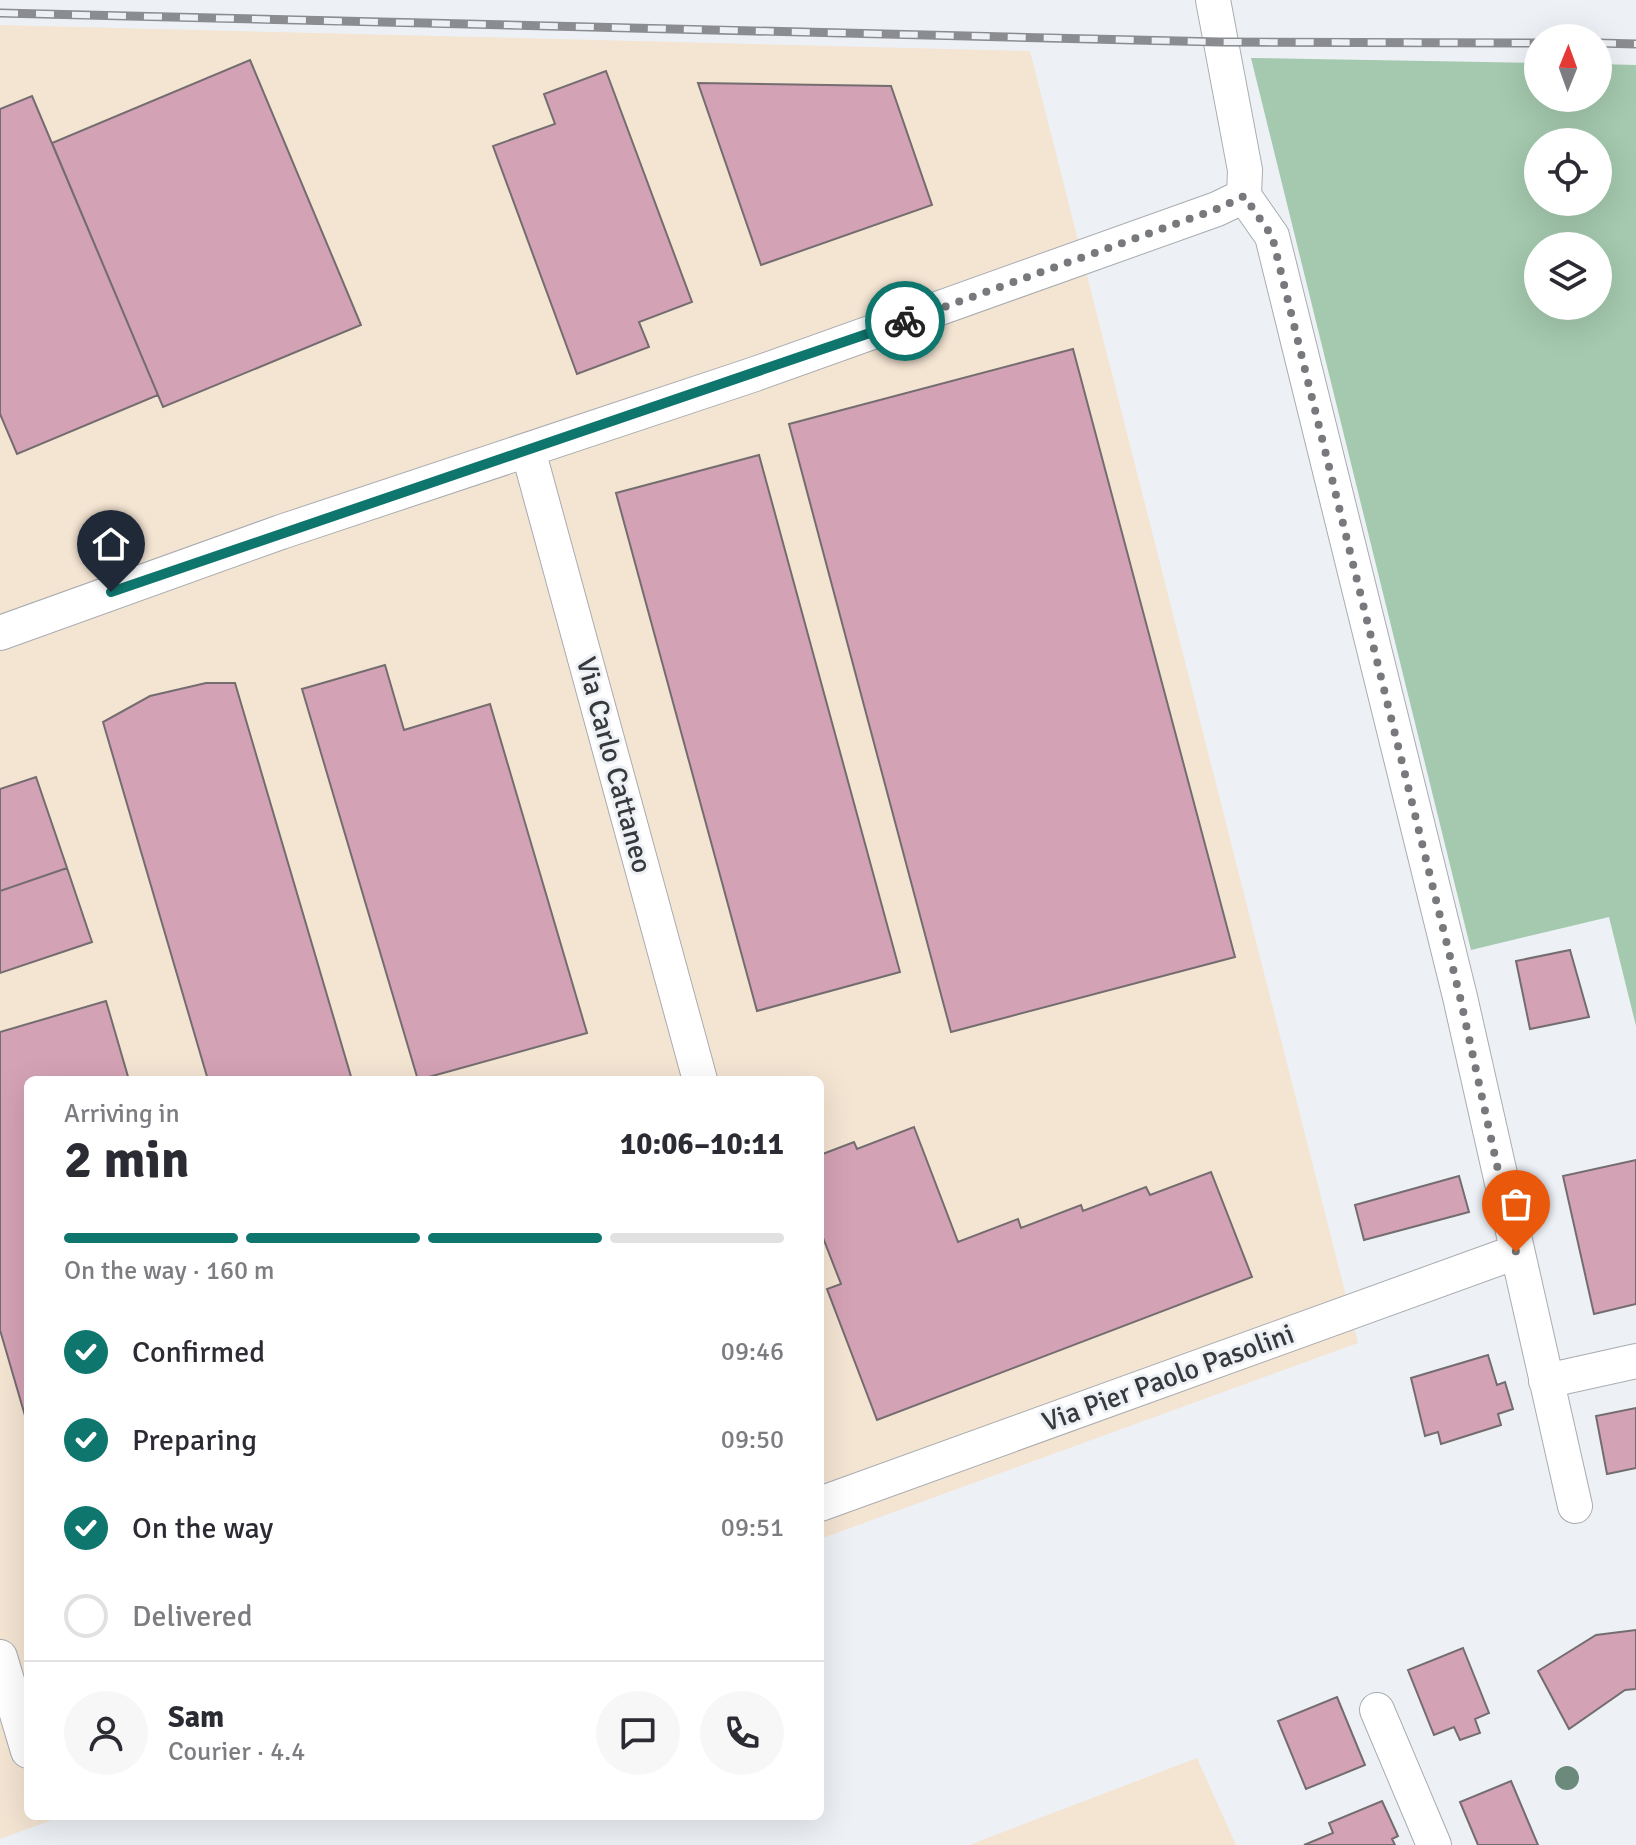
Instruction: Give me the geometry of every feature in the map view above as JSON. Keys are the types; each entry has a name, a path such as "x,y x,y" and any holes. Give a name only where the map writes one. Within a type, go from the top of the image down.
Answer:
{"street":[{"path":"1213,0 1245,170 1244,196 1272,236 1460,997 1575,1506"},
{"path":"0,633 281,532 1003,286 1244,196"},
{"name":"Via Carlo Cattaneo","path":"528,450 699,1076"},
{"name":"Via Pier Paolo Pasolini","path":"824,1503 1516,1252"},
{"path":"1546,1381 1636,1361"},
{"path":"0,1657 24,1738"},
{"path":"1377,1710 1434,1845"}],"shaded area":[{"path":"0,25 1030,51 1358,1343 824,1538 824,1076 24,1076 24,1820 52,1820 0,1839"},
{"path":"1197,1758 1236,1845 970,1845 990,1837"}],"green space":[{"path":"1251,58 1524,63 1524,112 1612,112 1612,64 1636,65 1636,1026 1609,917 1471,950"}],"building":[{"path":"250,60 361,325 163,407 52,143"},
{"path":"606,71 692,302 639,322 649,347 577,374 493,146 555,124 544,94"},
{"path":"698,83 891,86 932,205 761,265"},
{"path":"32,96 158,395 17,454 0,414 0,109"},
{"path":"1073,349 1235,957 951,1032 789,424"},
{"path":"759,455 900,972 757,1011 616,493"},
{"path":"385,665 404,730 490,704 587,1033 432,1076 417,1076 302,689"},
{"path":"206,683 235,683 351,1076 207,1076 103,722 150,696"},
{"path":"36,777 67,868 0,891 0,789"},
{"path":"67,868 92,942 0,973 0,891"},
{"path":"1570,950 1589,1017 1530,1029 1516,961"},
{"path":"106,1001 128,1076 24,1076 24,1412 0,1330 0,1032"},
{"path":"914,1127 958,1242 1018,1219 1021,1228 1081,1205 1083,1211 1146,1187 1150,1195 1211,1172 1252,1277 877,1420 827,1289 841,1284 824,1240 824,1153 854,1142 857,1149"},
{"path":"1636,1160 1636,1304 1594,1314 1563,1176"},
{"path":"1459,1176 1469,1212 1364,1240 1355,1205"},
{"path":"1488,1355 1497,1385 1505,1382 1513,1409 1498,1414 1501,1425 1441,1444 1438,1432 1425,1436 1411,1378"},
{"path":"1636,1408 1636,1468 1607,1474 1596,1416"},
{"path":"1636,1630 1636,1689 1625,1690 1569,1729 1538,1671 1596,1635"},
{"path":"1463,1648 1489,1713 1475,1719 1480,1733 1460,1740 1454,1727 1434,1735 1408,1670"},
{"path":"1337,1697 1365,1765 1306,1789 1278,1721"},
{"path":"1511,1781 1538,1845 1478,1845 1460,1802"},
{"path":"1382,1801 1398,1836 1392,1839 1395,1845 1304,1845 1333,1833 1329,1823"}],"railway":[{"path":"0,13 1220,42 1524,43"},
{"path":"1612,43 1636,44"}],"way so far":[{"path":"905,321 1217,209 1244,196 1272,236 1460,997 1516,1252"}],"route":[{"path":"111,592 905,321"}]}
